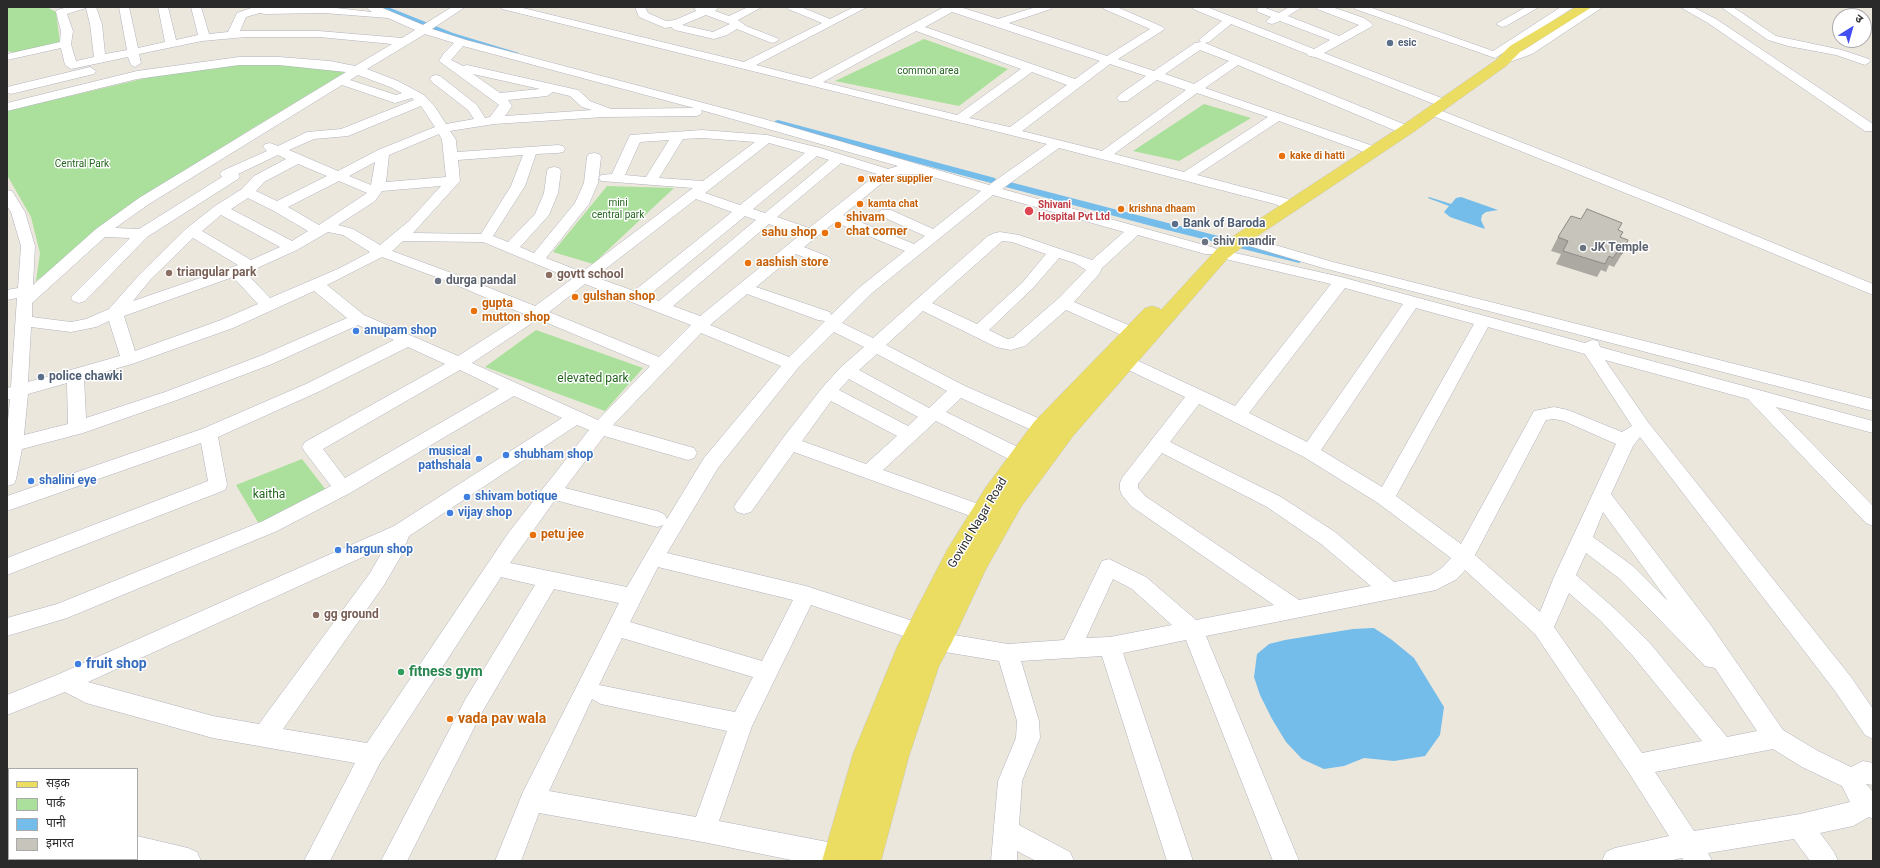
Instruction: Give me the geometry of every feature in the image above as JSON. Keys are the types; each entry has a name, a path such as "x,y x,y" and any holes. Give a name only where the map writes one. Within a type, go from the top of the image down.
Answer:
{"main road":[{"path":"1226,245 1435,104 1504,55 1585,7"},
{"name":"Govind Nagar Road","path":"837,859 867,754 906,655 929,637 975,565 1052,432 1132,333 1226,245"},
{"name":"Govind Nagar Road","path":"866,861 895,756 927,662 929,637 956,557 994,493 1021,457 1052,432 1126,362 1226,245"}],"street":[{"path":"71,65 67,48 67,31 59,9 81,7"},
{"path":"91,7 100,58"},
{"path":"124,7 137,75"},
{"path":"163,7 171,44"},
{"path":"196,7 204,38"},
{"path":"371,7 396,18"},
{"path":"394,7 428,26 462,42 759,122 991,190 1135,230 1312,261 1592,342 1753,395 1873,427"},
{"path":"7,296 24,296 101,232 144,201 244,138 460,7"},
{"path":"506,7 746,65 1057,143 1286,204"},
{"path":"640,7 643,14 665,25 672,24 705,8 724,20 734,22 773,40"},
{"path":"672,24 679,28 714,36 723,33 734,22 757,7"},
{"path":"792,7 831,23"},
{"path":"746,65 862,7"},
{"path":"814,82 951,7 1155,74 1278,116 1368,149"},
{"path":"998,23 1047,7"},
{"path":"1012,132 1110,59 1159,29 1108,7"},
{"path":"1197,7 1435,104 1873,290"},
{"path":"1264,25 1297,7"},
{"path":"1313,54 1366,26 1367,24 1321,7"},
{"path":"1362,7 1504,55 1528,52 1598,7"},
{"path":"1502,24 1534,7"},
{"path":"1540,7 1558,13"},
{"path":"1504,55 1509,44 1569,7"},
{"path":"1685,7 1712,21 1870,128"},
{"path":"1726,7 1772,38 1788,43 1838,52 1870,62"},
{"path":"233,35 241,15 259,8 265,11 350,11 396,18 428,26"},
{"path":"1255,9 1340,40"},
{"path":"1205,40 1230,20"},
{"path":"915,27 1076,84"},
{"path":"9,86 134,56 171,44 204,38 233,35 319,34 403,42"},
{"path":"458,45 448,55 445,61 461,70 499,97 505,103 506,106 488,121"},
{"path":"1123,98 1155,74 1199,45 1398,128"},
{"path":"8,56 67,48"},
{"path":"7,68 67,48"},
{"path":"9,86 71,65 100,58 134,56"},
{"path":"7,107 137,75 204,64 239,61 293,62 330,65 357,70 394,84 418,97 431,110 444,128 449,140 453,181 414,224 381,252 316,284 228,324 129,359 13,393"},
{"path":"1104,155 1196,88 1237,61"},
{"path":"959,119 1030,68"},
{"path":"461,70 467,69 578,95 586,104 615,113"},
{"path":"436,79 488,121"},
{"path":"340,80 395,99"},
{"path":"327,88 379,104 385,104 395,99 418,97"},
{"path":"499,97 560,90"},
{"path":"78,298 142,234 230,175 278,150 316,134 343,133 418,97"},
{"path":"277,207 383,153 444,128 488,121 615,113 696,112"},
{"path":"1185,176 1278,116"},
{"path":"617,179 635,138 702,134 767,139 815,151 888,174"},
{"path":"650,181 679,135"},
{"path":"244,138 278,150 337,176 377,189 453,181"},
{"path":"343,488 312,448 458,364 538,312 767,139"},
{"path":"508,861 532,800 617,628 654,558 711,463 827,320 991,190 1057,143"},
{"path":"451,156 558,149"},
{"path":"485,238 518,186 531,151"},
{"path":"637,297 815,151"},
{"path":"24,321 71,327 90,323 115,312 243,268 292,247 366,201 377,189 383,153"},
{"path":"537,260 578,209 586,195 594,157"},
{"path":"115,312 146,276 192,232 220,209 296,158"},
{"path":"662,307 839,158"},
{"path":"198,167 230,175 251,187 277,207 322,229 348,232 381,252 538,312 661,364"},
{"path":"317,861 372,755 516,538 600,428 700,325 877,180 888,174 909,169 923,170"},
{"path":"510,249 542,215 551,193 554,171"},
{"path":"591,177 650,181 701,189 742,210 811,234"},
{"path":"7,194 18,212 28,246 24,296 24,321 13,393 17,426 12,445 7,479"},
{"path":"220,209 292,247"},
{"path":"886,212 935,235"},
{"path":"834,216 916,250"},
{"path":"921,304 1002,342 1011,344 1019,342 1064,303 1088,279 1094,271 1094,267 1135,230"},
{"path":"101,232 142,234"},
{"path":"192,232 243,268 254,292 268,305"},
{"path":"744,507 789,443 828,392 847,371 993,239 1000,236 1014,238 1080,260 1094,267"},
{"path":"399,237 485,238 537,260 662,307 700,325 792,364"},
{"path":"1226,245 1341,282 1484,321 1592,342 1873,405"},
{"path":"793,248 824,260"},
{"path":"979,331 1028,285 1056,252"},
{"path":"1238,415 1341,282"},
{"path":"316,284 358,319 408,340 512,389 600,428 688,453"},
{"path":"744,288 827,320 959,390 1052,432"},
{"path":"1310,452 1413,302"},
{"path":"1064,303 1132,333"},
{"path":"115,312 129,359"},
{"path":"12,445 77,428 227,376 358,319"},
{"path":"1385,498 1484,321"},
{"path":"7,504 208,434 312,388 408,340"},
{"path":"1592,342 1642,427 1843,684 1873,728"},
{"path":"1126,362 1196,394 1310,452 1385,498 1464,557 1543,628 1637,765 1693,852"},
{"path":"847,371 932,415 1021,457"},
{"path":"75,375 77,428"},
{"path":"7,628 60,612 262,529 343,488 512,389"},
{"path":"869,472 959,390"},
{"path":"828,392 910,436"},
{"path":"1196,394 1129,483 1129,490 1138,501 1297,610"},
{"path":"1753,395 1873,518"},
{"path":"654,558 806,595 929,637 1008,653 1071,647 1110,646 1436,582 1450,573 1464,557 1540,415 1554,413 1568,416 1627,441"},
{"path":"7,705 67,681 401,531 576,417"},
{"path":"1543,628 1600,495 1628,437 1642,427"},
{"path":"7,567 218,485 208,434"},
{"path":"789,443 983,513"},
{"path":"1159,444 1274,502 1328,538 1391,591"},
{"path":"552,492 657,520"},
{"path":"1600,495 1702,630 1775,738 1810,760 1863,777 1854,786 1860,796 1870,806 1853,814 1693,852 1615,861"},
{"path":"264,736 377,579 391,556 401,531"},
{"path":"1581,539 1627,573 1739,686"},
{"path":"1071,647 1109,567 1139,583 1193,630 1286,861"},
{"path":"496,568 633,597"},
{"path":"1564,577 1608,615 1641,649 1723,749"},
{"path":"394,861 473,707 549,579"},
{"path":"704,830 742,724 806,595"},
{"path":"617,628 767,672"},
{"path":"1110,646 1180,861"},
{"path":"1004,861 1010,781 1028,738 1028,721 1008,653"},
{"path":"67,681 93,695 213,727 372,755"},
{"path":"601,694 742,724"},
{"path":"1637,765 1775,738"},
{"path":"532,800 704,830 837,859"},
{"path":"1800,826 1824,861"},
{"path":"1006,831 1061,861"},
{"path":"138,848 176,859"}],"green space":[{"path":"7,7 47,7 56,12 60,43 15,53 7,51"},
{"name":"common area","path":"924,39 1008,69 959,106 835,81"},
{"name":"Central Park","path":"251,64 320,67 346,72 243,134 36,281 40,253 31,217 7,175 7,111 167,73"},
{"path":"1204,104 1251,118 1179,161 1133,151"},
{"name":"mini central park","path":"607,186 674,188 593,264 553,252"},
{"name":"elevated park","path":"536,330 643,368 605,411 485,367"},
{"name":"kaitha","path":"302,459 326,490 259,524 236,485"}],"water":[{"path":"1429,197 1451,204 1456,198 1461,197 1498,210 1486,212 1482,215 1481,220 1485,229 1450,217 1444,212 1449,206 1428,198"},
{"path":"1374,628 1414,658 1444,707 1440,735 1425,756 1394,761 1364,758 1344,766 1324,769 1302,759 1286,742 1272,719 1260,695 1254,677 1257,654 1269,644 1285,640 1353,629"}],"building":[{"path":"1587,209 1622,223 1618,230 1623,232 1620,237 1628,240 1622,254 1617,252 1613,258 1609,256 1605,264 1563,251 1568,241 1558,237 1571,216 1581,219"}],"waterway":[{"path":"381,7 450,35 515,53"},
{"path":"778,123 991,180"},
{"path":"1006,184 1163,226 1299,260"}],"place":[{"name":"esic","path":"1390,43"},
{"name":"kake di hatti","path":"1282,156"},
{"name":"water supplier","path":"861,179"},
{"name":"kamta chat","path":"860,204"},
{"name":"krishna dhaam","path":"1121,209"},
{"name":"Shivani Hospital Pvt Ltd","path":"1029,211"},
{"name":"Bank of Baroda","path":"1175,224"},
{"name":"shivam chat corner","path":"838,225"},
{"name":"sahu shop","path":"825,233"},
{"name":"shiv mandir","path":"1205,242"},
{"name":"JK Temple","path":"1583,248"},
{"name":"aashish store","path":"748,263"},
{"name":"triangular park","path":"169,273"},
{"name":"govtt school","path":"549,275"},
{"name":"durga pandal","path":"438,281"},
{"name":"gulshan shop","path":"575,297"},
{"name":"gupta mutton shop","path":"474,311"},
{"name":"anupam shop","path":"356,331"},
{"name":"police chawki","path":"41,377"},
{"name":"shubham shop","path":"506,455"},
{"name":"musical pathshala","path":"479,459"},
{"name":"shalini eye","path":"31,481"},
{"name":"shivam botique","path":"467,497"},
{"name":"vijay shop","path":"450,513"},
{"name":"petu jee","path":"533,535"},
{"name":"hargun shop","path":"338,550"},
{"name":"gg ground","path":"316,615"},
{"name":"fruit shop","path":"78,664"},
{"name":"fitness gym","path":"401,672"},
{"name":"vada pav wala","path":"450,719"}]}
